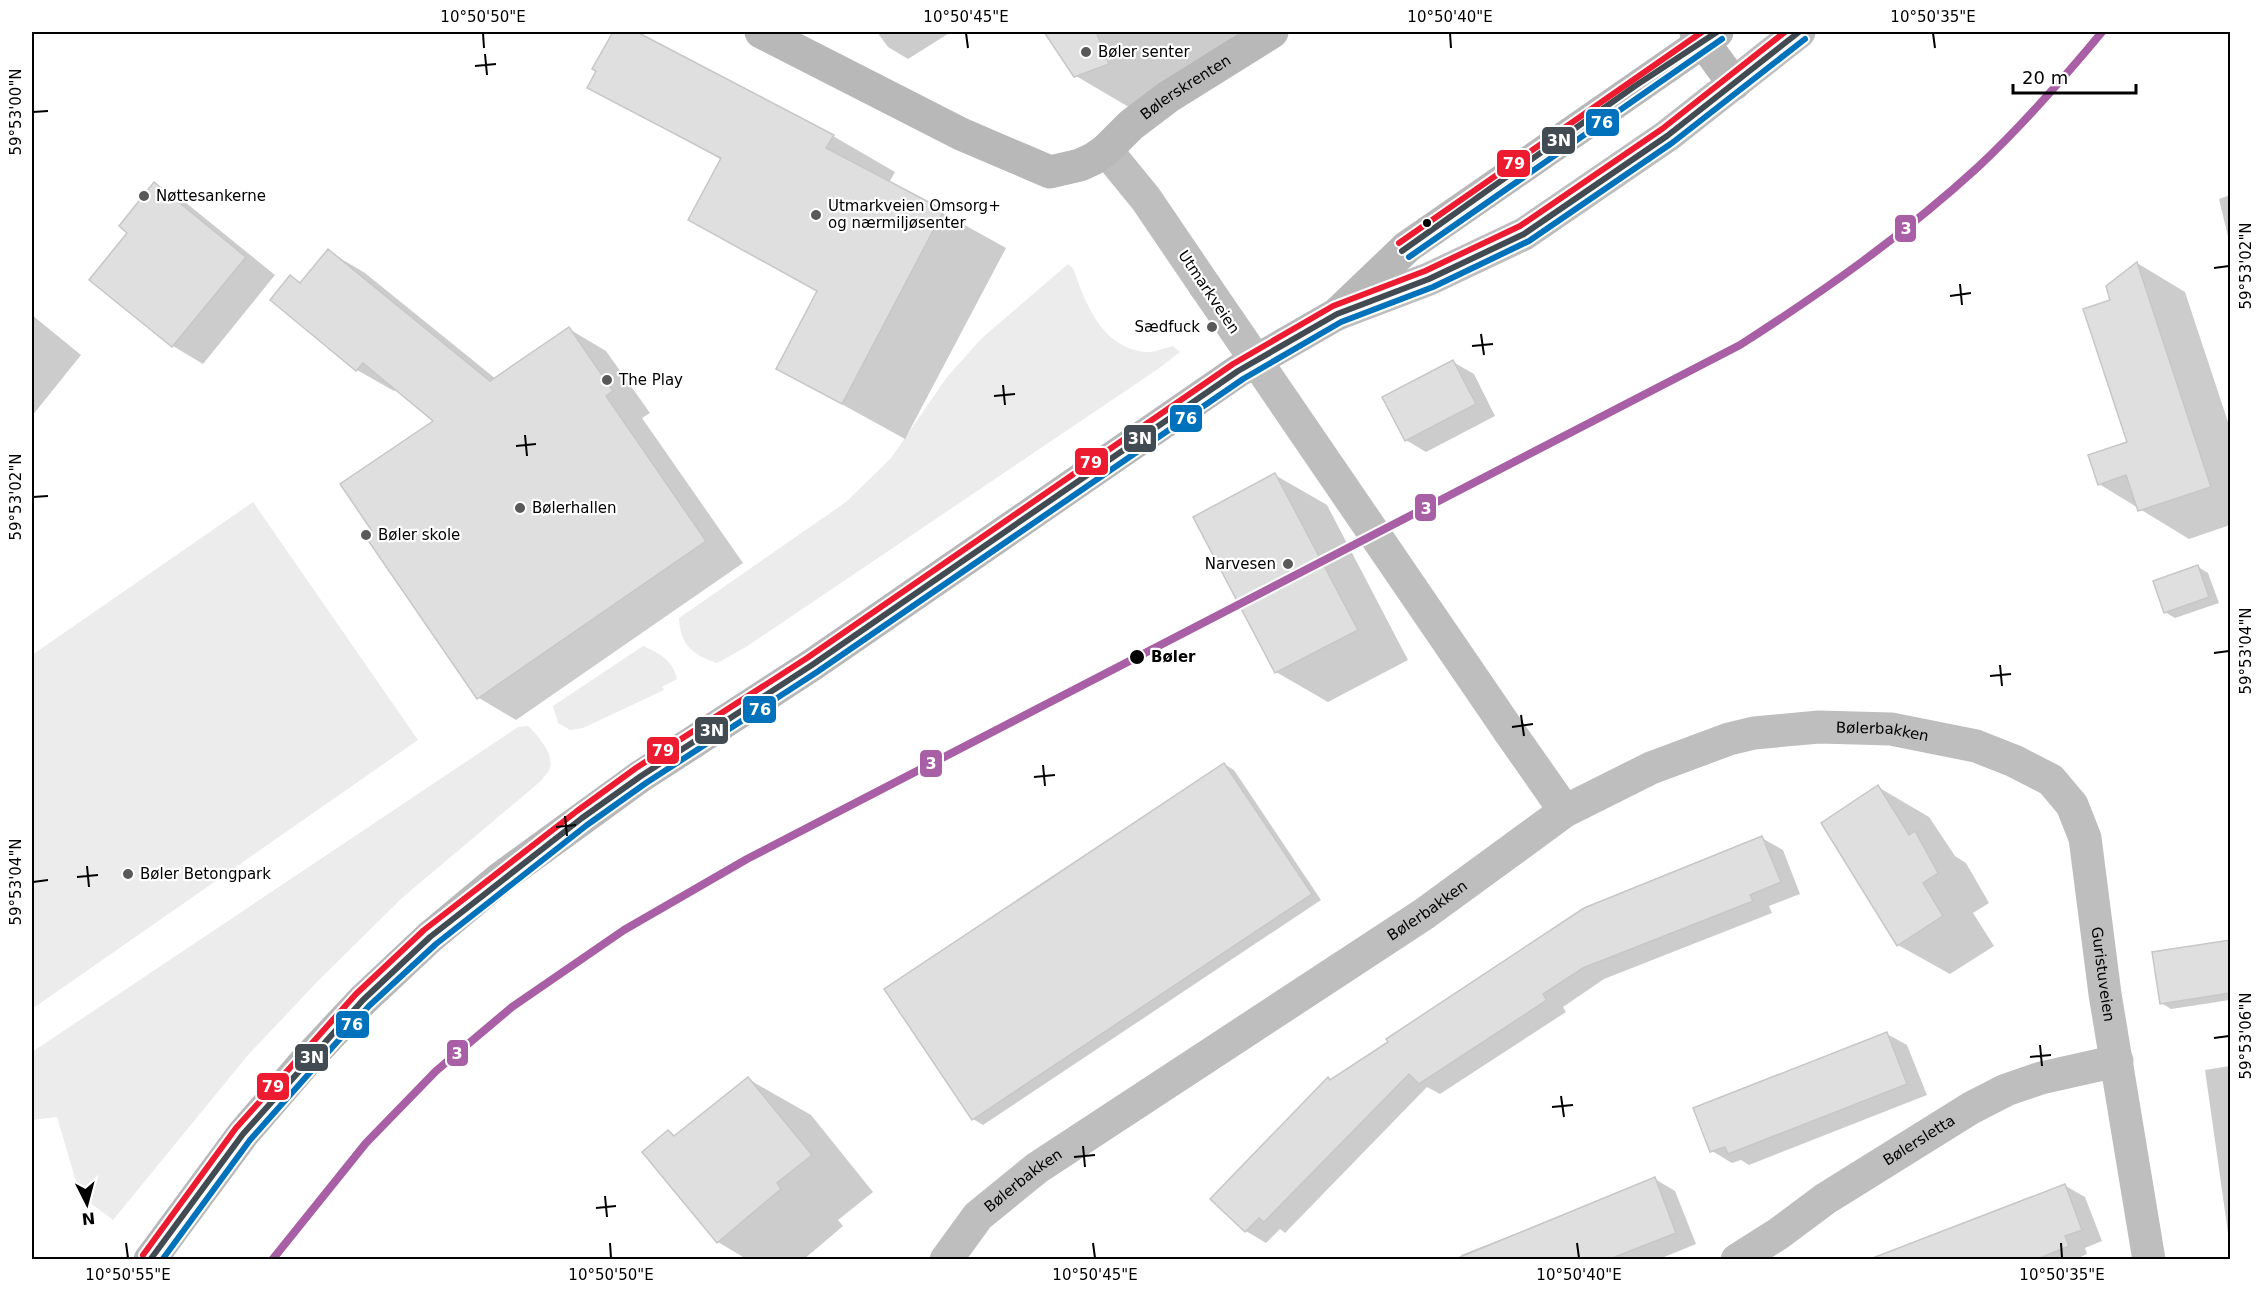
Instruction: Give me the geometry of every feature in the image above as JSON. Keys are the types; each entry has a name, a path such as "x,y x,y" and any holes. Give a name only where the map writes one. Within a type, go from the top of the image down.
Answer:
{"main road":[{"path":"761,32 961,134 1050,172 1080,165 1106,150"},
{"name":"Bølerskrenten","path":"1106,150 1131,125 1168,97 1272,32"},
{"path":"150,1260 243,1134 306,1061 363,1000 430,937 502,877 640,776 812,665 1238,370 1337,314 1407,247 1705,35 1734,84"}],"street":[{"path":"1337,314 1429,279 1524,234 1667,136 1800,32"},
{"name":"Utmarkveien","path":"1106,150 1146,199 1565,811"},
{"name":"Bølerbakken","path":"946,1260 978,1216 1037,1168 1424,914 1565,811 1651,768 1754,733 1818,727 1891,729 1976,746"},
{"name":"Guristuveien","path":"1976,746 2051,780 2072,804 2085,838 2105,994 2149,1260"},
{"name":"Bølersletta","path":"1737,1260 1778,1234 1825,1199 1997,1095 2023,1083 2117,1061"}],"shaded area":[{"path":"1068,264 1073,268 1097,322 1117,342 1145,352 1173,346 1180,352 746,647 717,663 689,648 682,635 679,618 846,502 891,458 947,377 982,338"},
{"name":"Bøler Betongpark","path":"253,502 418,740 32,1009 32,655"},
{"path":"643,646 669,662 677,679 662,687 664,690 583,728 570,730 558,723 553,706"},
{"path":"528,726 540,739 550,757 549,771 542,780 402,898 317,982 248,1055 113,1220 80,1195 57,1117 32,1120 32,1052 518,727"}],"building":[{"name":"Utmarkveien Omsorg+ og nærmiljøsenter","path":"613,32 637,32 834,135 826,148 944,210 842,404 776,369 817,291 688,220 721,158 587,88 596,71 592,69"},
{"name":"Bøler senter","path":"1044,32 1096,32 1109,64 1074,77"},
{"path":"154,182 246,257 172,347 89,280 127,233 119,226"},
{"name":"Bølerhallen","path":"328,249 490,381 569,327 613,391 606,396 706,541 477,699 365,536 372,531 340,484 433,421 363,363 356,371 270,300 290,275 300,283"},
{"path":"2137,262 2211,487 2138,511 2126,475 2098,485 2088,455 2127,442 2083,309 2110,300 2106,286"},
{"path":"1453,360 1476,404 1405,441 1382,397"},
{"path":"1275,473 1358,630 1275,673 1193,517"},
{"path":"2198,565 2209,597 2164,613 2153,581"},
{"path":"1224,763 1312,894 972,1120 884,989"},
{"path":"1878,785 1909,835 1915,831 1938,873 1923,883 1943,916 1897,946 1821,823"},
{"path":"1762,836 1781,882 1750,895 1753,901 1583,968 1543,994 1547,1000 1419,1084 1409,1074 1264,1222 1259,1218 1245,1232 1210,1199 1328,1077 1330,1080 1388,1042 1386,1039 1584,908"},
{"path":"2230,940 2230,993 2160,1004 2152,952"},
{"path":"1887,1032 1907,1084 1728,1154 1725,1147 1710,1152 1693,1108"},
{"path":"748,1077 812,1155 777,1183 781,1189 717,1243 642,1152 668,1130 674,1136"},
{"path":"1655,1177 1676,1233 1607,1260 1453,1260"},
{"path":"2065,1184 2082,1230 2065,1236 2069,1246 2035,1260 1875,1260 1875,1257"}],"transit line":[{"name":"79","path":"1399,243 1702,32"},
{"name":"3N","path":"1402,251 1635,86 1717,32"},
{"name":"79","path":"143,1255 236,1128 356,994 424,930 577,811 636,768 807,658 1233,364 1333,306 1425,271 1520,226 1662,129 1785,32"},
{"name":"3N","path":"150,1260 243,1134 363,1000 430,937 582,818 641,776 812,665 1238,371 1337,314 1429,279 1524,234 1667,136 1799,32"},
{"name":"3","path":"272,1260 366,1143 436,1071 512,1007 624,930 747,859 1740,345 1863,261 1950,192 2027,118 2102,32"},
{"name":"76","path":"1409,257 1722,39"},
{"name":"76","path":"162,1260 250,1140 369,1006 436,944 587,825 646,783 817,672 1243,379 1341,322 1433,287 1529,241 1672,143 1805,39"}],"place":[{"name":"Bøler senter","path":"1086,52"},
{"name":"Nøttesankerne","path":"144,196"},
{"name":"Utmarkveien Omsorg+ og nærmiljøsenter","path":"816,215"},
{"name":"Sædfuck","path":"1212,327"},
{"name":"The Play","path":"607,380"},
{"name":"Bølerhallen","path":"520,508"},
{"name":"Bøler skole","path":"366,535"},
{"name":"Narvesen","path":"1288,564"},
{"name":"Bøler","path":"1137,657"},
{"name":"Bøler Betongpark","path":"128,874"}]}
